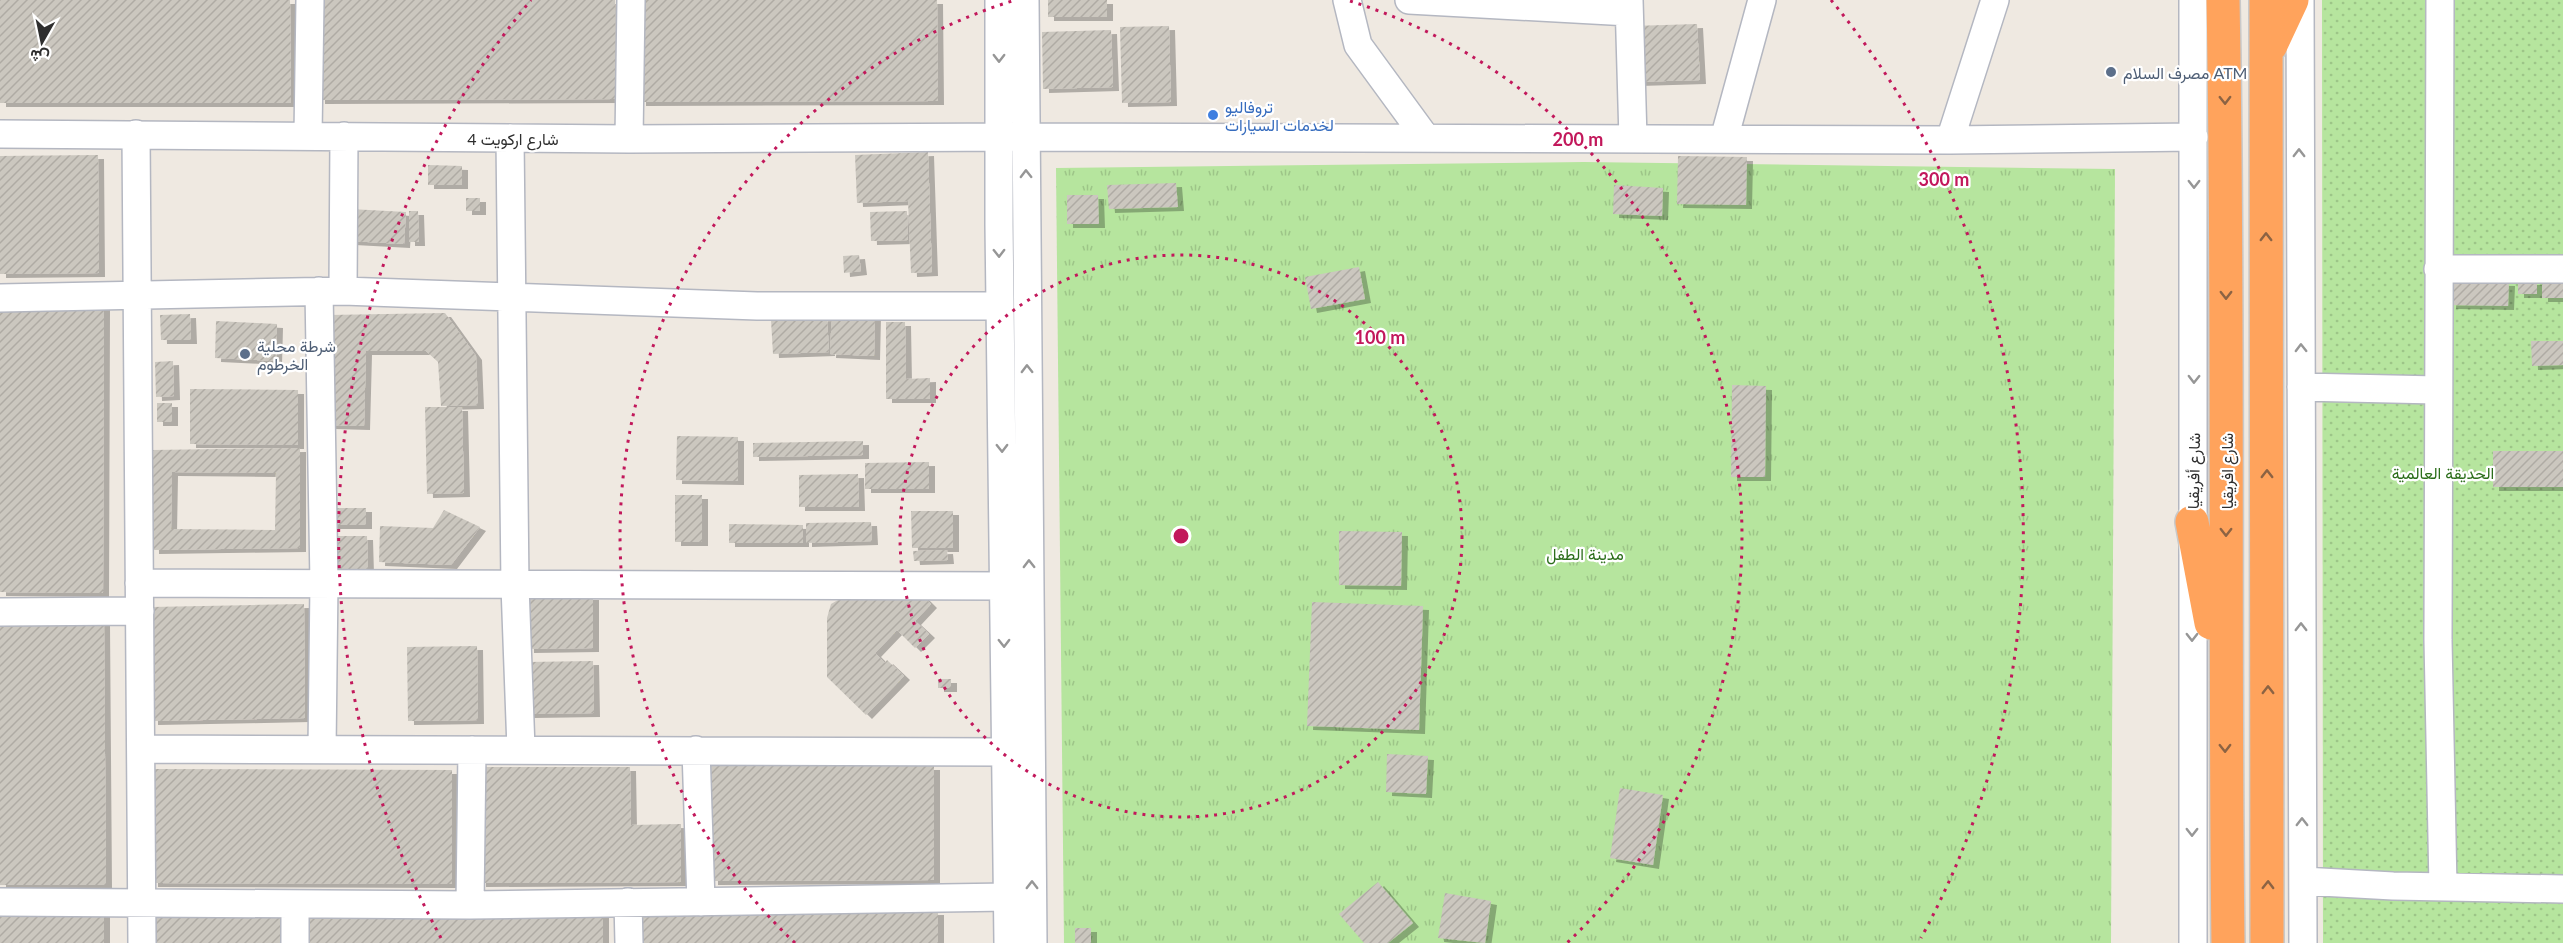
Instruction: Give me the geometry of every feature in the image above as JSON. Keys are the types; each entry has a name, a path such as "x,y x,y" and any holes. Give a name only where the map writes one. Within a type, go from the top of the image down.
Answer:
{"highway":[{"name":"شارع افريقيا","path":"2223,0 2226,187 2224,698 2228,943"},
{"path":"2266,0 2267,943"},
{"path":"2266,54 2292,0"},
{"path":"2192,522 2224,698"}],"street":[{"path":"308,135 310,0"},
{"path":"629,139 630,0"},
{"path":"999,0 998,137 1008,943"},
{"path":"1025,0 1033,943"},
{"path":"1347,0 1358,45 1425,138"},
{"path":"1409,0 1629,6 1633,139"},
{"path":"1724,139 1762,0"},
{"path":"1950,140 1995,0"},
{"name":"شارع أفريقيا","path":"2193,0 2193,943"},
{"path":"2300,0 2303,943"},
{"path":"2440,0 2437,390 2438,639 2443,887"},
{"name":"شارع اركويت 4","path":"0,134 629,139 1025,137 1950,140 2194,137"},
{"path":"136,134 142,943"},
{"path":"322,749 331,291 344,136"},
{"path":"510,138 515,586 521,749"},
{"path":"2438,269 2563,269"},
{"path":"0,298 331,291 757,306 1000,306"},
{"path":"2301,387 2437,390"},
{"path":"139,583 1004,586"},
{"path":"0,612 140,611"},
{"path":"141,748 1006,752"},
{"path":"470,905 472,750"},
{"path":"696,750 701,902"},
{"path":"2303,880 2443,887 2563,889"},
{"path":"0,902 470,905 1008,897"},
{"path":"628,902 629,943"},
{"path":"295,904 295,943"}],"green space":[{"name":"الحديقة العالمية","path":"2322,0 2563,0 2563,943 2323,943"},
{"name":"مدينة الطفل","path":"1584,162 2115,169 2111,943 1064,943 1056,168"}],"building":[{"path":"0,0 290,0 291,103 0,103"},
{"path":"318,0 615,0 616,99 319,100"},
{"path":"640,0 937,0 938,101 640,102"},
{"path":"1048,0 1107,0 1107,17 1048,17"},
{"path":"1697,24 1700,80 1634,82 1632,26"},
{"path":"1169,26 1171,102 1122,103 1120,27"},
{"path":"1111,30 1113,87 1043,89 1042,32"},
{"path":"928,152 932,272 911,273 908,201 857,203 855,155"},
{"path":"98,155 99,273 0,274 0,156"},
{"path":"1678,156 1747,157 1746,205 1677,204"},
{"path":"428,165 462,166 462,185 428,185"},
{"path":"1176,183 1178,207 1109,209 1107,185"},
{"path":"1614,185 1663,188 1662,216 1613,214"},
{"path":"1067,195 1098,195 1099,224 1067,224"},
{"path":"466,198 480,198 480,211 466,211"},
{"path":"350,209 406,212 404,244 349,241"},
{"path":"409,211 418,211 419,242 409,242"},
{"path":"907,211 908,240 871,241 870,212"},
{"path":"859,255 861,271 844,273 843,256"},
{"path":"1359,267 1365,299 1311,309 1305,277"},
{"path":"2542,276 2563,276 2563,298 2542,298"},
{"path":"2451,281 2509,282 2508,306 2450,305"},
{"path":"2518,281 2537,281 2537,294 2518,294"},
{"path":"0,304 104,305 103,593 0,592"},
{"path":"832,311 875,313 874,356 830,354"},
{"path":"445,313 476,356 478,405 441,406 438,362 426,351 366,351 364,426 328,425 328,315"},
{"path":"190,314 191,340 161,340 160,315"},
{"path":"827,317 829,352 773,354 771,320"},
{"path":"216,321 277,324 276,361 215,358"},
{"path":"886,322 905,322 906,379 930,378 930,399 886,399"},
{"path":"2531,341 2563,341 2563,365 2532,366"},
{"path":"173,361 174,396 156,397 155,362"},
{"path":"1732,385 1766,386 1765,477 1731,477"},
{"path":"190,389 298,390 298,445 190,444"},
{"path":"157,403 172,403 172,422 157,422"},
{"path":"425,407 462,407 464,493 427,494"},
{"path":"677,436 738,437 738,481 676,480"},
{"path":"863,441 863,455 753,457 753,443"},
{"path":"300,448 300,548 153,550 152,450","holes":["172,472 276,473 275,530 171,529"]},
{"path":"2493,451 2563,451 2563,487 2493,487"},
{"path":"929,462 929,489 865,489 865,463"},
{"path":"858,474 859,507 799,507 799,475"},
{"path":"675,495 702,495 702,542 675,542"},
{"path":"329,508 366,508 366,525 330,525"},
{"path":"444,510 480,527 451,565 379,562 380,526 433,528"},
{"path":"911,511 953,511 953,548 912,548"},
{"path":"871,522 872,541 806,543 806,523"},
{"path":"729,524 803,525 803,543 729,543"},
{"path":"1339,531 1402,532 1401,586 1339,585"},
{"path":"332,536 367,536 368,570 333,571"},
{"path":"947,550 948,560 914,561 913,551"},
{"path":"922,595 931,604 915,621 929,634 915,648 897,630 875,653 885,663 887,660 904,676 866,715 827,677 827,618 831,604 838,600"},
{"path":"527,596 593,596 593,648 528,649"},
{"path":"1312,602 1423,606 1419,730 1307,726"},
{"path":"304,604 305,718 152,721 151,607"},
{"path":"104,621 106,885 0,885 0,622"},
{"path":"477,646 478,720 408,721 407,647"},
{"path":"593,661 594,713 528,714 527,662"},
{"path":"938,679 951,679 951,688 938,688"},
{"path":"1387,754 1428,756 1426,794 1386,792"},
{"path":"711,766 934,766 934,880 712,881"},
{"path":"480,767 630,767 631,825 681,824 681,882 480,883"},
{"path":"152,769 452,770 452,884 152,883"},
{"path":"1620,788 1663,795 1653,865 1610,858"},
{"path":"1378,882 1413,923 1388,943 1364,943 1339,914"},
{"path":"1445,893 1491,901 1485,943 1438,938"},
{"path":"104,909 104,943 0,943 0,910"},
{"path":"156,909 282,909 282,943 156,943"},
{"path":"938,911 938,943 634,943 633,914"},
{"path":"603,912 603,943 299,943 299,914"},
{"path":"1075,928 1091,928 1091,943 1075,943"}],"place":[{"name":"مصرف السلام ATM","path":"2111,72"},
{"name":"تروفاليو لخدمات السيارات","path":"1213,115"},
{"name":"شرطة محلية الخرطوم","path":"245,354"}]}
